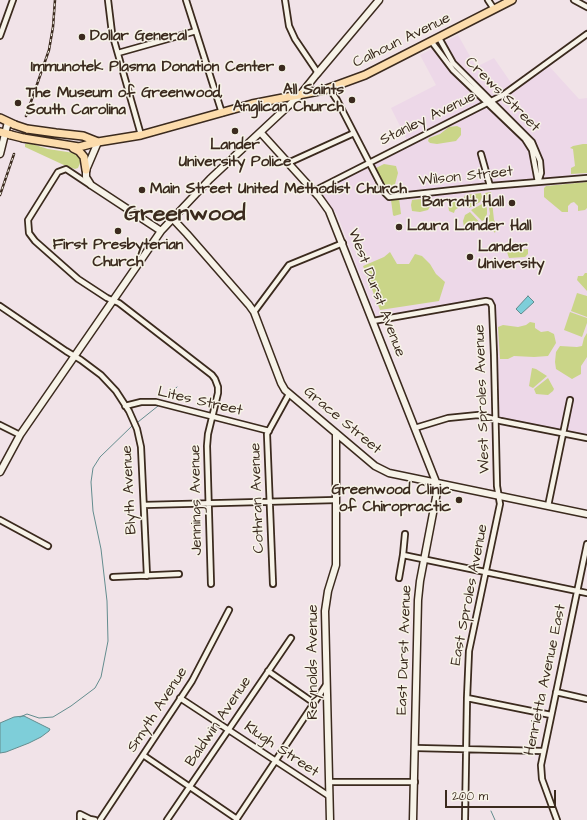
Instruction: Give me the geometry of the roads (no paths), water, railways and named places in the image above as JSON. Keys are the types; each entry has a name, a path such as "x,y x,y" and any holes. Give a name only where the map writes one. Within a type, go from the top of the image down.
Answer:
{"main road":[{"path":"0,472 20,435 161,232 210,179 300,95 379,0"},
{"name":"Calhoun Avenue","path":"66,145 80,147 98,142 141,135 272,100 330,88 365,75 512,0"},
{"path":"0,118 27,129 83,136 98,142 86,170"},
{"path":"0,154 5,133 11,123"},
{"path":"5,133 23,138 66,145 80,150 84,157 86,177 91,185 161,232"},
{"name":"West Durst Avenue","path":"261,133 314,191 329,210 436,482"},
{"name":"Grace Street","path":"173,219 254,312 280,383 285,390 381,470 587,514"},
{"name":"Reynolds Avenue","path":"330,820 326,606 328,591 336,565 336,433"},
{"name":"East Durst Avenue","path":"414,820 417,614 420,581 437,492 436,482"}],"street":[{"path":"0,36 13,0"},
{"path":"108,0 110,24 141,135"},
{"path":"186,0 222,113"},
{"path":"285,0 289,26 295,39 318,73"},
{"path":"488,0 494,9"},
{"path":"574,0 587,7"},
{"path":"118,53 196,31"},
{"name":"Stanley Avenue","path":"314,191 513,89 587,34"},
{"name":"Crews Street","path":"439,38 453,62 532,142 540,161 541,173 538,182"},
{"name":"Crews Street","path":"431,41 453,70 525,139 535,161 538,182"},
{"path":"330,88 369,162"},
{"path":"288,163 354,132"},
{"path":"481,154 490,186"},
{"name":"Wilson Street","path":"369,162 385,193 389,197 490,186 587,178"},
{"name":"Jennings Avenue","path":"91,185 66,169 58,172 28,220 29,233 35,241 78,279 107,298 119,303 213,376 217,383 218,391 207,446 211,584"},
{"path":"254,312 289,265 343,243"},
{"name":"West Sproles Avenue","path":"373,321 486,301 490,303 492,306 498,495"},
{"name":"Blyth Avenue","path":"0,306 108,381 116,390 135,422 140,441 147,576"},
{"name":"Cothran Avenue","path":"273,584 267,434 289,394"},
{"path":"548,506 570,400"},
{"name":"Lites Street","path":"126,406 141,402 156,402 269,431"},
{"path":"415,428 456,417 478,416 587,438"},
{"path":"0,425 20,435"},
{"name":"East Sproles Avenue","path":"465,820 467,698 470,643 500,504 498,495"},
{"path":"144,505 336,500"},
{"path":"0,520 48,546"},
{"path":"399,578 405,534"},
{"name":"Henrietta Avenue East","path":"557,820 541,776 541,765 587,544"},
{"path":"403,555 587,593"},
{"path":"113,577 179,574"},
{"name":"Smyth Avenue","path":"100,820 196,674 229,610"},
{"name":"Baldwin Avenue","path":"168,820 228,729 291,638"},
{"path":"268,671 314,703"},
{"path":"143,754 237,819 327,684"},
{"path":"556,692 587,699"},
{"name":"Klugh Street","path":"180,698 329,796"},
{"path":"467,698 551,716"},
{"path":"416,748 543,751"},
{"path":"329,782 415,782"},
{"path":"80,820 80,814 95,820"}],"water":[{"path":"528,296 534,302 521,314 516,309"},
{"path":"24,716 50,729 49,731 29,743 0,753 0,723 14,717"}],"waterway":[{"path":"167,396 177,387"},
{"path":"138,422 158,406"},
{"path":"20,717 27,714 39,718 53,717 95,688 101,677 108,641 107,601 101,549 93,511 91,482 93,468 100,457 133,425"},
{"path":"491,811 495,820"}],"railway":[{"path":"26,116 49,50 53,27 55,0"},
{"path":"0,195 14,154"}],"place":[{"name":"Dollar General","path":"82,37"},
{"name":"Immunotek Plasma Donation Center","path":"282,68"},
{"name":"All Saints Anglican Church","path":"352,100"},
{"name":"The Museum of Greenwood, South Carolina","path":"18,103"},
{"name":"Lander University Police","path":"235,131"},
{"name":"Main Street United Methodist Church","path":"142,190"},
{"name":"Barratt Hall","path":"512,203"},
{"name":"Laura Lander Hall","path":"399,227"},
{"name":"First Presbyterian Church","path":"118,231"},
{"name":"Lander University","path":"470,257"},
{"name":"Greenwood Clinic of Chiropractic","path":"459,500"}],"district":[{"name":"Greenwood","path":"185,215"}]}
